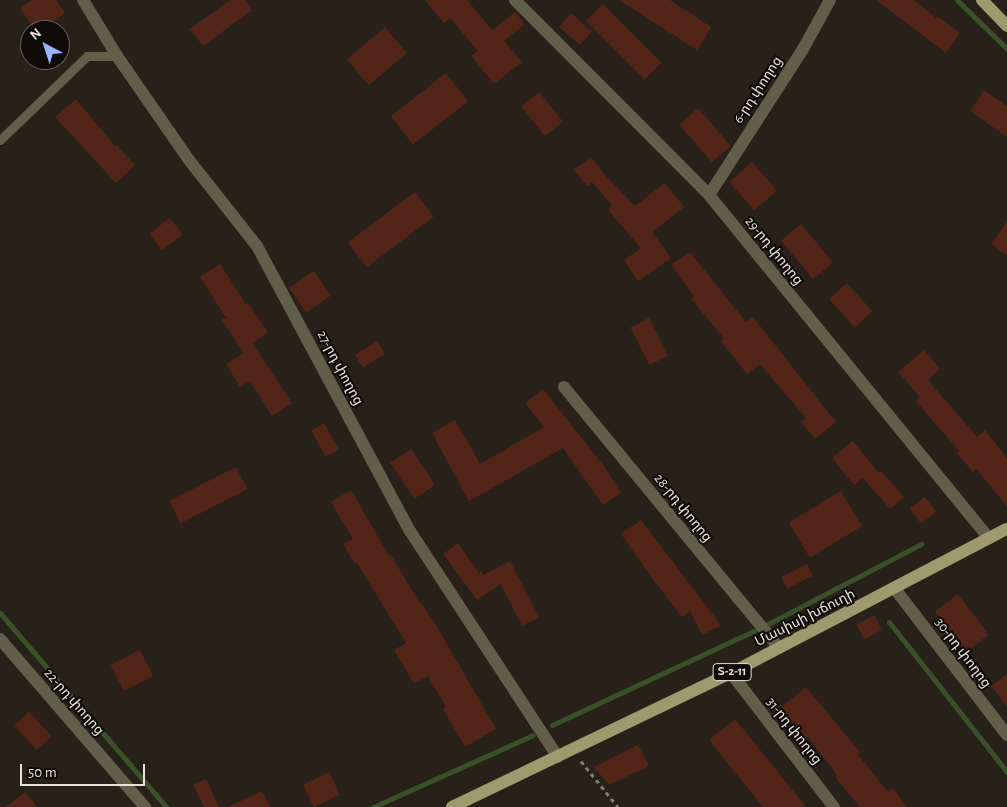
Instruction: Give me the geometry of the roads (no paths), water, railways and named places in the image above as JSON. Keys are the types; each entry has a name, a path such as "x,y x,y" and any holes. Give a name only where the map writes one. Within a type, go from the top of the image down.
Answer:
{"main road":[{"path":"982,0 1007,26"},
{"name":"Մասիսի խճուղի","path":"454,807 731,673 1007,529"}],"street":[{"name":"27-րդ փողոց","path":"83,0 117,56 189,160 257,246 410,531 558,757"},
{"name":"29-րդ փողոց","path":"515,0 709,195 989,538"},
{"name":"6-րդ փողոց","path":"709,195 802,49 830,0"},
{"name":"28-րդ փողոց","path":"564,387 779,648"},
{"name":"30-րդ փողոց","path":"895,589 1007,735"},
{"name":"22-րդ փողոց","path":"0,639 145,807"},
{"name":"31-րդ փողոց","path":"731,673 834,807"}],"lane":[{"path":"0,140 87,56 117,56"}],"waterway":[{"path":"957,0 1007,49"},
{"path":"768,624 921,544"},
{"path":"0,613 166,807"},
{"path":"889,622 1007,772"},
{"path":"552,725 754,631"},
{"path":"373,807 533,735"}]}
